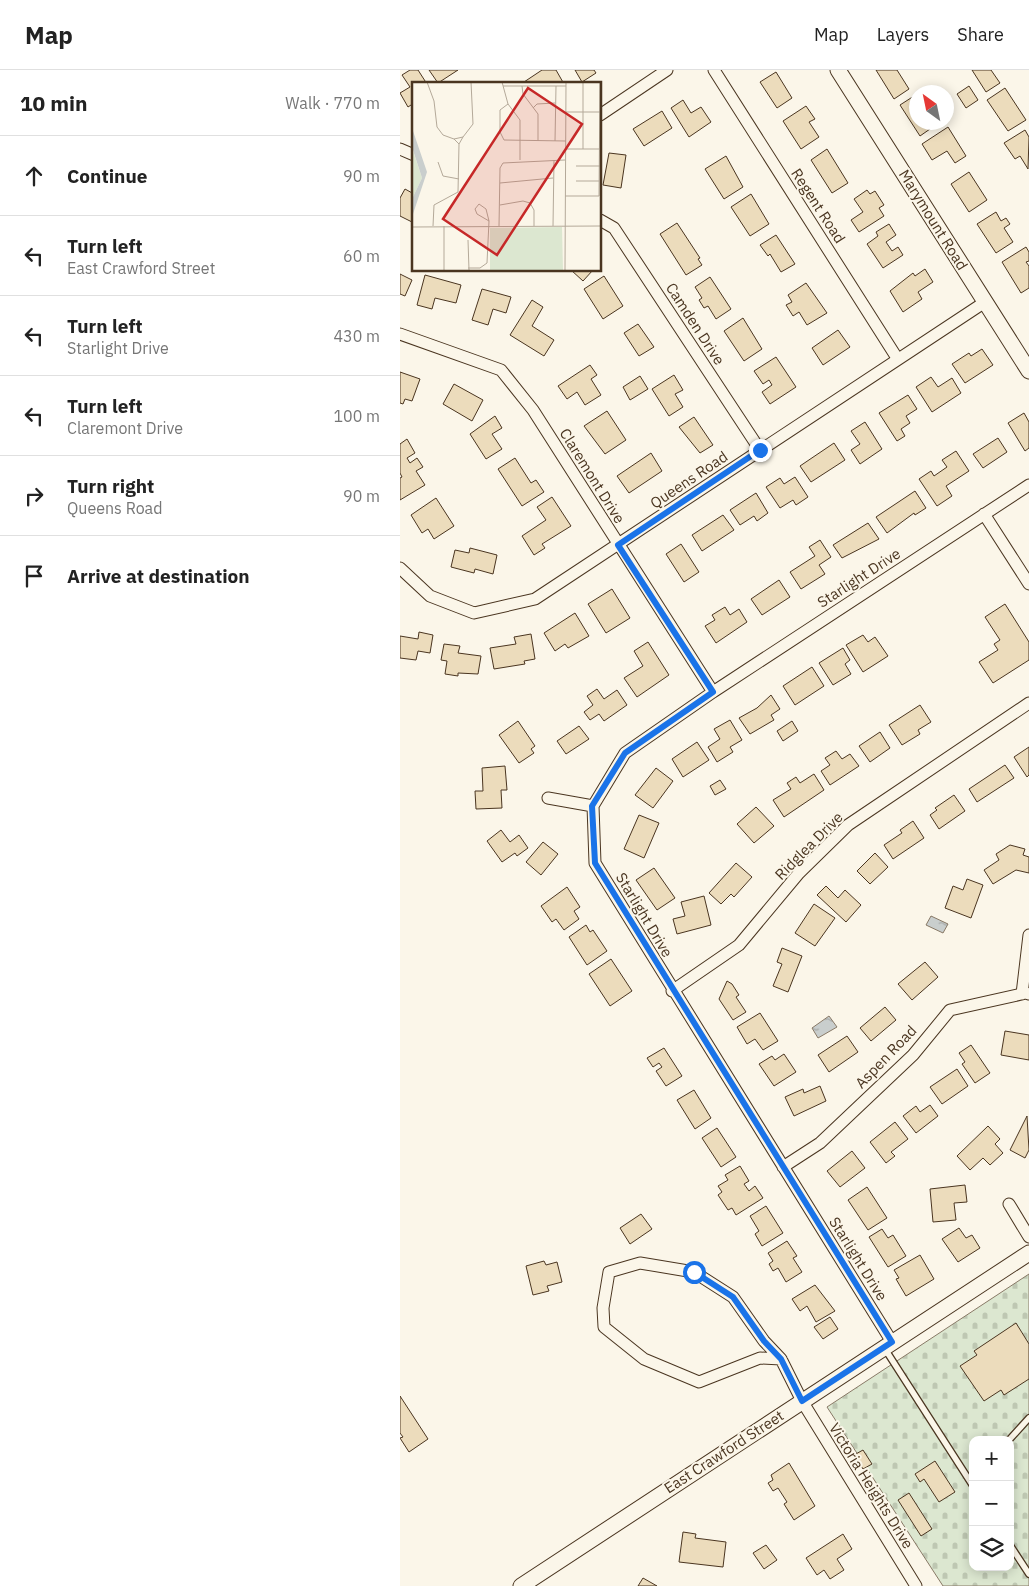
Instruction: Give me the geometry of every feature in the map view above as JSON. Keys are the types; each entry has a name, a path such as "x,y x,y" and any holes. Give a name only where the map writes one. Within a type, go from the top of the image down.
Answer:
{"street":[{"path":"601,114 667,70"},
{"name":"Regent Road","path":"714,70 898,358"},
{"name":"Marymount Road","path":"838,70 1028,368"},
{"path":"400,149 412,154"},
{"name":"Camden Drive","path":"601,221 614,228 760,450"},
{"name":"Queens Road","path":"400,568 430,596 474,613 535,599 985,302"},
{"name":"Claremont Drive","path":"400,334 501,370 533,410 713,692"},
{"name":"Starlight Drive","path":"888,1345 784,1167 672,991 595,863 592,806 625,753 713,692 1029,485"},
{"path":"984,514 1029,584"},
{"name":"Ridglea Drive","path":"672,991 739,945 799,872 848,825 1029,703"},
{"path":"548,798 592,806"},
{"name":"Aspen Road","path":"784,1167 820,1143 913,1055 950,1010 1026,994 1029,935"},
{"path":"1009,1204 1029,1237"},
{"name":"East Crawford Street","path":"521,1586 1029,1253"},
{"name":"Victoria Heights Drive","path":"781,1359 760,1358 699,1382 644,1359 604,1327 603,1308 609,1272 640,1263 694,1272 733,1297 764,1341 781,1359 802,1401 916,1586"}],"lane":[{"path":"888,1345 971,1481"},
{"path":"1013,1436 1029,1418"},
{"path":"1014,1551 1029,1574"}],"green space":[{"path":"1029,1274 1029,1586 943,1586 827,1407"}],"water":[{"path":"931,916 948,924 943,933 926,925"},
{"path":"829,1016 837,1027 818,1038 812,1028"}],"building":[{"path":"410,70 418,70 426,82 412,82 412,104 408,107 400,93 410,87 402,75"},
{"path":"429,70 458,70 440,82 437,82"},
{"path":"542,70 556,70 563,82 524,82"},
{"path":"575,70 594,70 596,73 582,82"},
{"path":"876,70 897,70 909,89 894,99"},
{"path":"972,70 991,70 1000,83 986,92"},
{"path":"776,72 792,98 777,108 760,82"},
{"path":"969,86 978,100 966,108 957,94"},
{"path":"1005,88 1026,120 1008,131 987,100"},
{"path":"909,99 909,119 900,105"},
{"path":"683,100 691,113 701,107 711,122 689,137 671,108"},
{"path":"806,106 815,119 809,122 819,137 801,149 783,121"},
{"path":"662,111 672,128 644,146 633,129"},
{"path":"916,130 929,130 920,136"},
{"path":"943,130 950,130 966,156 955,163 947,151 932,160 922,144"},
{"path":"1025,130 1029,137 1028,169 1020,156 1015,159 1004,143"},
{"path":"827,149 848,183 832,193 811,160"},
{"path":"609,153 626,155 621,188 603,185"},
{"path":"726,156 743,187 724,199 705,169"},
{"path":"969,172 987,200 969,212 951,184"},
{"path":"405,189 412,193 412,222 400,216 400,198"},
{"path":"867,190 870,194 875,191 884,205 879,208 884,216 859,232 851,220 863,212 854,199"},
{"path":"751,194 769,224 750,236 731,207"},
{"path":"996,212 1001,221 1006,218 1010,224 1004,228 1013,242 996,253 977,224"},
{"path":"677,223 700,258 698,259 702,265 686,275 660,234"},
{"path":"889,224 896,235 886,242 892,251 898,247 903,255 883,268 867,244 878,236 876,232"},
{"path":"776,235 795,264 781,272 770,254 768,256 760,245"},
{"path":"1026,247 1029,252 1029,261 1026,262 1029,266 1029,288 1021,293 1002,262"},
{"path":"925,269 933,282 918,292 922,299 903,312 890,291 913,273 915,276"},
{"path":"572,271 592,271 583,281"},
{"path":"400,274 412,280 405,296 400,294"},
{"path":"425,275 461,285 456,303 435,298 432,309 417,305"},
{"path":"604,276 623,306 603,319 584,289"},
{"path":"710,277 731,309 716,319 708,306 704,308 699,300 702,298 695,287"},
{"path":"806,283 827,313 807,325 799,312 793,316 786,305 792,302 788,295"},
{"path":"482,289 511,297 506,313 493,309 488,325 472,320"},
{"path":"532,300 543,307 532,326 554,340 544,356 510,335"},
{"path":"743,318 762,349 744,361 724,331"},
{"path":"638,324 654,347 639,356 624,333"},
{"path":"838,330 850,347 823,365 812,348"},
{"path":"982,349 993,365 965,383 952,364 969,353 971,356"},
{"path":"776,357 796,387 770,404 762,392 772,385 769,380 763,384 754,371"},
{"path":"590,365 597,375 591,379 601,395 585,405 577,392 567,399 558,386"},
{"path":"400,372 420,379 412,401 405,399 403,404 400,403"},
{"path":"674,375 683,390 675,394 683,407 669,416 652,389"},
{"path":"640,376 648,389 630,400 623,387"},
{"path":"931,377 938,387 952,378 961,393 932,412 916,387"},
{"path":"454,384 483,400 472,421 443,404"},
{"path":"908,395 917,409 906,416 910,423 901,429 905,436 897,441 879,413"},
{"path":"607,411 626,440 605,454 584,426"},
{"path":"1024,413 1029,422 1029,448 1025,451 1008,423"},
{"path":"495,416 502,428 492,434 502,449 486,459 470,434"},
{"path":"694,417 713,445 700,453 679,427"},
{"path":"865,422 882,449 860,464 851,450 860,444 851,431"},
{"path":"998,438 1007,452 983,468 973,454"},
{"path":"407,439 415,453 407,458 410,463 417,458 423,467 416,471 425,485 400,500 400,478 402,477 400,473 400,444"},
{"path":"834,443 845,460 811,482 800,466"},
{"path":"956,451 969,471 946,486 952,496 937,506 919,479 931,471 934,476 947,467 942,460"},
{"path":"651,453 662,471 629,493 617,476"},
{"path":"515,458 531,483 536,480 544,492 522,506 498,469"},
{"path":"795,477 808,497 796,505 793,500 780,508 766,487 780,478 784,484"},
{"path":"915,491 926,508 915,515 914,513 887,533 876,517"},
{"path":"756,493 768,513 757,521 754,516 740,525 730,510"},
{"path":"552,497 571,526 542,544 545,548 534,555 522,536 546,520 537,507"},
{"path":"436,498 454,526 434,539 428,529 422,533 411,515"},
{"path":"723,515 734,530 702,551 692,535"},
{"path":"868,523 879,539 842,558 833,545"},
{"path":"820,540 831,557 819,565 825,574 801,589 790,572 815,556 809,547"},
{"path":"681,544 699,572 684,582 666,554"},
{"path":"470,548 497,555 493,574 475,569 474,573 451,567 455,550 469,553"},
{"path":"779,580 790,597 762,615 751,599"},
{"path":"612,589 630,618 606,633 588,604"},
{"path":"1005,604 1029,642 1029,660 993,683 979,662 998,650 994,644 1000,640 985,617"},
{"path":"725,607 730,615 739,609 747,622 716,643 705,626 715,620 712,615"},
{"path":"575,613 589,636 568,648 565,644 555,651 544,633"},
{"path":"419,632 433,635 430,653 418,651 416,660 400,658 400,636 418,639"},
{"path":"531,634 535,659 524,661 525,664 494,669 490,648 516,644 514,637"},
{"path":"863,635 868,642 875,637 888,656 863,672 846,645"},
{"path":"648,642 669,675 637,697 624,678 643,666 634,651"},
{"path":"444,644 460,646 458,653 481,656 478,674 458,673 458,676 445,674 447,661 441,660"},
{"path":"843,648 850,660 845,664 851,674 833,685 819,663"},
{"path":"812,667 824,686 795,705 783,686"},
{"path":"597,689 604,699 617,690 627,705 604,721 599,714 590,720 584,712 593,705 587,696"},
{"path":"771,695 780,709 771,715 774,720 750,734 739,718 757,708"},
{"path":"920,705 931,722 918,730 920,734 902,745 889,725"},
{"path":"730,720 742,740 730,747 733,752 717,762 708,747 720,739 714,729"},
{"path":"518,721 535,746 531,749 534,753 519,763 499,735"},
{"path":"792,721 798,731 783,741 777,731"},
{"path":"579,726 589,739 566,754 557,741"},
{"path":"880,732 890,748 870,762 859,746"},
{"path":"697,742 709,760 683,777 672,759"},
{"path":"1029,747 1029,775 1027,777 1014,757"},
{"path":"836,751 842,759 850,754 859,766 830,785 821,771 830,765 825,758"},
{"path":"1005,765 1014,778 977,802 969,789"},
{"path":"505,766 507,790 501,790 502,808 476,809 475,791 483,791 482,768"},
{"path":"656,768 673,781 653,808 635,795"},
{"path":"814,774 824,790 784,817 773,800 791,789 787,783 796,777 800,783"},
{"path":"720,780 726,789 715,795 710,786"},
{"path":"954,795 965,811 939,829 930,815 937,810 935,808"},
{"path":"756,807 774,826 754,843 737,824"},
{"path":"639,815 659,823 644,858 624,849"},
{"path":"913,821 924,838 893,859 884,845 902,833 900,830"},
{"path":"501,830 510,842 519,835 528,848 517,856 515,853 502,862 487,841"},
{"path":"543,842 558,854 541,875 526,862"},
{"path":"1010,845 1025,849 1023,855 1029,857 1029,873 1016,870 993,884 984,870 999,860 996,854"},
{"path":"875,853 888,867 870,884 857,871"},
{"path":"736,863 752,877 734,897 731,894 721,904 709,893"},
{"path":"654,868 675,898 657,910 636,880"},
{"path":"967,879 983,885 971,918 945,908 953,886 963,890"},
{"path":"826,886 838,898 845,890 861,905 846,922 817,895"},
{"path":"567,887 580,907 574,911 579,919 564,930 556,919 552,922 541,906"},
{"path":"704,896 711,925 677,934 673,919 685,916 681,902"},
{"path":"814,904 835,918 815,946 795,933"},
{"path":"586,925 590,932 593,930 607,951 587,965 569,937"},
{"path":"782,948 802,956 788,992 773,986 782,964 777,962"},
{"path":"611,959 632,991 610,1006 589,974"},
{"path":"925,962 938,977 912,1000 898,984"},
{"path":"727,981 732,984 739,995 736,997 746,1012 733,1020 719,999"},
{"path":"885,1007 896,1020 871,1041 860,1028"},
{"path":"760,1013 778,1041 763,1050 755,1039 747,1044 737,1027"},
{"path":"1005,1031 1029,1035 1029,1060 1001,1055"},
{"path":"847,1036 858,1052 829,1072 818,1055"},
{"path":"971,1045 990,1073 975,1083 962,1064 965,1062 959,1053"},
{"path":"664,1048 682,1076 666,1086 656,1071 662,1067 659,1063 653,1067 647,1058"},
{"path":"784,1054 796,1072 774,1086 759,1064 772,1056 775,1060"},
{"path":"957,1069 968,1086 942,1104 930,1087"},
{"path":"820,1086 826,1101 794,1116 785,1097 803,1089 804,1093"},
{"path":"694,1090 711,1118 695,1129 677,1100"},
{"path":"930,1105 938,1116 916,1133 903,1116 916,1106 920,1112"},
{"path":"1027,1116 1029,1150 1025,1158 1010,1150"},
{"path":"895,1122 908,1139 891,1152 895,1156 886,1163 870,1142"},
{"path":"988,1126 1000,1139 995,1144 1003,1153 990,1165 983,1158 970,1170 957,1156"},
{"path":"717,1128 736,1157 721,1167 702,1138"},
{"path":"852,1151 865,1168 840,1187 827,1171"},
{"path":"740,1166 749,1181 744,1184 749,1191 755,1186 763,1198 736,1215 732,1208 728,1210 718,1195 722,1192 718,1186 728,1180 725,1175"},
{"path":"965,1185 967,1202 954,1203 956,1220 933,1222 930,1189"},
{"path":"867,1187 887,1218 868,1230 848,1200"},
{"path":"766,1206 783,1233 762,1246 755,1234 759,1231 750,1216"},
{"path":"641,1214 652,1229 630,1244 620,1228"},
{"path":"959,1228 966,1238 972,1235 980,1248 958,1262 942,1239"},
{"path":"882,1229 888,1238 893,1235 906,1256 888,1267 869,1237"},
{"path":"787,1241 797,1256 793,1258 802,1272 786,1282 778,1268 773,1271 769,1264 773,1261 768,1253"},
{"path":"920,1255 934,1279 906,1296 896,1279 899,1278 894,1270"},
{"path":"544,1261 546,1265 557,1262 562,1282 547,1286 549,1291 533,1295 526,1266"},
{"path":"815,1285 835,1311 816,1322 807,1306 800,1311 792,1299"},
{"path":"830,1317 838,1329 823,1339 814,1327"},
{"path":"1016,1323 1029,1344 1029,1379 1004,1395 1001,1390 984,1401 960,1366 977,1355 974,1351"},
{"path":"400,1396 428,1439 409,1452 400,1438 403,1437 400,1433"},
{"path":"863,1450 872,1464 863,1469 854,1455"},
{"path":"935,1461 955,1492 939,1502 924,1479 920,1482 915,1474"},
{"path":"789,1463 815,1506 794,1520 784,1504 787,1502 778,1488 773,1491 768,1483 773,1480 771,1475"},
{"path":"909,1493 932,1529 921,1536 898,1500"},
{"path":"683,1532 696,1534 695,1538 726,1542 723,1567 679,1562"},
{"path":"843,1534 852,1549 837,1559 844,1570 830,1579 824,1570 817,1575 806,1558"},
{"path":"766,1545 777,1560 764,1569 753,1553"},
{"path":"643,1578 657,1586 638,1586"}],"route":[{"path":"694,1272 733,1297 764,1341 781,1359 802,1401 892,1342 672,991 595,863 592,806 625,753 713,692 618,545 760,450"}]}
